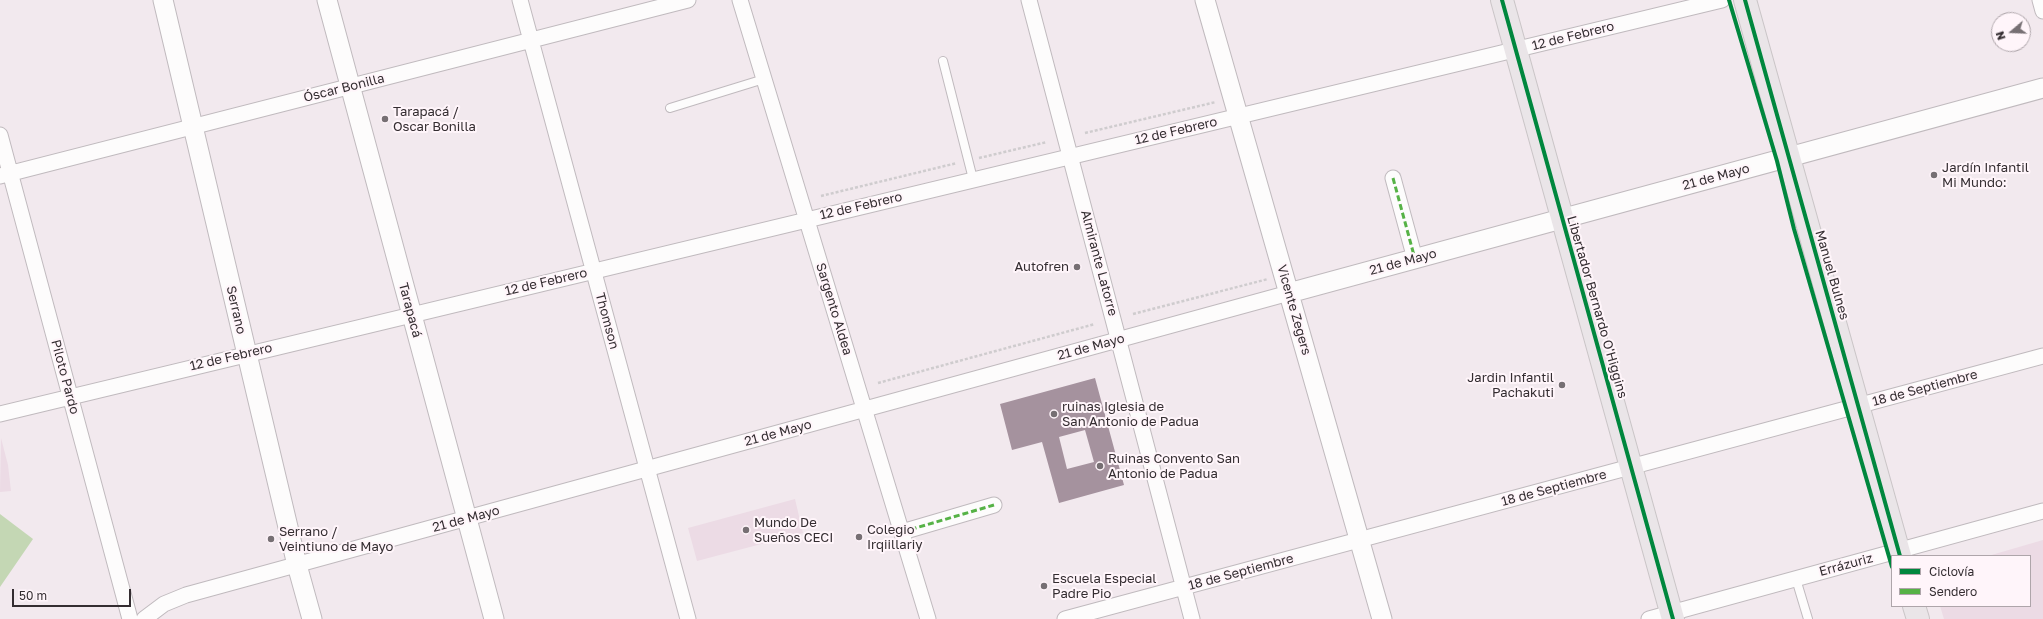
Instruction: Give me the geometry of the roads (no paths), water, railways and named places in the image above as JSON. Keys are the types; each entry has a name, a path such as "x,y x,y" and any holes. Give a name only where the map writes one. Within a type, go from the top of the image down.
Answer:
{"main road":[{"name":"Libertador Bernardo O'Higgins","path":"1502,0 1672,616"},
{"name":"Manuel Bulnes","path":"1745,0 1900,553"},
{"path":"1914,607 1918,619"}],"street":[{"name":"Serrano","path":"163,0 297,565 312,619"},
{"name":"Tarapacá","path":"327,0 494,619"},
{"name":"Thomson","path":"520,0 688,619"},
{"name":"Óscar Bonilla","path":"5,174 688,0"},
{"name":"Sargento Aldea","path":"740,0 928,619"},
{"name":"Almirante Latorre","path":"1029,0 1120,340 1192,619"},
{"name":"Vicente Zegers","path":"1205,0 1382,619"},
{"name":"12 de Febrero","path":"0,414 247,353 1722,0"},
{"path":"2040,0 2043,11"},
{"name":"21 de Mayo","path":"144,619 164,604 186,595 2043,88"},
{"name":"Piloto Pardo","path":"0,135 5,174 70,396 130,619"},
{"path":"1393,178 1415,259"},
{"name":"18 de Septiembre","path":"1065,619 2043,356"},
{"path":"902,532 994,505"},
{"name":"Errázuriz","path":"1900,553 2043,511"},
{"name":"Errázuriz","path":"1649,619 1672,616 1796,579 1891,555"}],"lane":[{"path":"943,61 973,179"},
{"path":"670,108 764,79"},
{"path":"1796,579 1808,619"}],"place":[{"name":"Tarapacá / Oscar Bonilla","path":"385,119"},
{"name":"Jardín Infantil Mi Mundo:","path":"1934,175"},
{"name":"Autofren","path":"1077,267"},
{"name":"Jardin Infantil Pachakuti","path":"1562,385"},
{"name":"ruinas Iglesia de San Antonio de Padua","path":"1054,414"},
{"name":"Ruinas Convento San Antonio de Padua","path":"1100,466"},
{"name":"Mundo De Sueños CECI","path":"746,530"},
{"name":"Colegio Irqiillariy","path":"859,537"},
{"name":"Serrano / Veintiuno de Mayo","path":"271,539"},
{"name":"Escuela Especial Padre Pio","path":"1044,586"}]}
